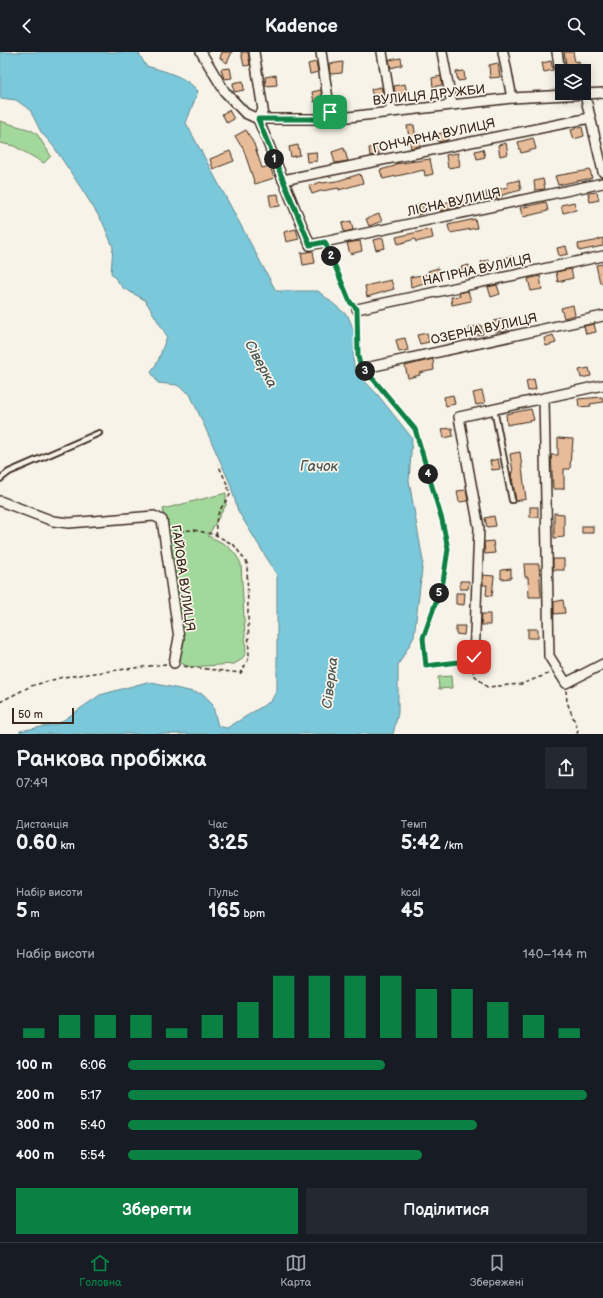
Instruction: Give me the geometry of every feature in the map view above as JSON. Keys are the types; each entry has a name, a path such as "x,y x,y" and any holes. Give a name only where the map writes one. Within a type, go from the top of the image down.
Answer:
{"street":[{"path":"201,52 225,92 245,113 258,119 283,180"},
{"path":"254,52 263,110 258,119"},
{"path":"321,52 331,119"},
{"path":"382,52 392,112"},
{"path":"442,52 452,105"},
{"path":"503,52 512,98"},
{"path":"557,52 559,64"},
{"name":"ВУЛИЦЯ ДРУЖБИ","path":"591,94 603,93"},
{"name":"ВУЛИЦЯ ДРУЖБИ","path":"258,119 331,119 512,98 555,96"},
{"path":"586,100 603,172"},
{"name":"ГОНЧАРНА ВУЛИЦЯ","path":"283,180 590,118"},
{"name":"ЛІСНА ВУЛИЦЯ","path":"283,180 310,245 603,183"},
{"name":"НАГІРНА ВУЛИЦЯ","path":"357,309 603,256"},
{"name":"ОЗЕРНА ВУЛИЦЯ","path":"370,367 603,316"},
{"path":"474,660 479,528 459,417 603,385"},
{"path":"544,398 549,656 566,682 603,664"},
{"name":"ГАЙОВА ВУЛИЦЯ","path":"0,501 53,521 63,523 105,521 154,516 162,520 179,638 174,663"}],"lane":[{"path":"494,409 512,500"},
{"path":"0,479 9,472 99,433"}],"path":[{"path":"325,242 350,302 357,309 358,356 361,368 374,380 415,429 442,520 448,549 443,582 423,638 426,666 474,660 473,674 487,687 521,684 558,671"},
{"path":"217,536 217,515 230,495 218,464"},
{"path":"566,682 567,702 578,730 577,734"}],"green space":[{"path":"0,121 31,130 37,134 51,156 44,163 14,146 0,143"},
{"path":"226,493 226,505 208,536 219,541 232,550 241,564 246,653 241,660 234,664 191,667 180,663 177,659 184,637 163,509"},
{"path":"451,676 452,688 439,689 438,677"}],"water":[{"name":"Гачок","path":"0,52 138,52 146,66 187,81 198,91 186,123 276,291 318,291 348,316 356,336 353,359 355,371 377,394 412,438 409,481 423,561 414,637 398,665 398,713 393,734 20,734 20,731 58,724 100,695 147,682 203,694 212,703 218,726 227,728 271,701 277,690 277,575 238,511 230,483 190,394 177,385 158,383 151,372 158,361 167,336 145,300 123,288 111,273 113,247 103,223 54,147 41,132 30,110 16,100 0,98"}],"building":[{"path":"222,52 232,52 227,63 220,58"},
{"path":"241,52 248,52 250,65 244,66"},
{"path":"564,52 573,52 575,62 579,61 579,64 566,64"},
{"path":"401,58 402,65 391,68 389,60"},
{"path":"551,61 553,70 544,72 542,63"},
{"path":"316,62 318,72 310,74 308,64"},
{"path":"343,62 342,73 330,74 329,64"},
{"path":"498,63 500,77 490,78 489,65"},
{"path":"230,68 232,78 224,79 221,69"},
{"path":"464,71 465,80 458,81 456,72"},
{"path":"276,75 277,85 266,86 265,77"},
{"path":"441,76 442,85 433,87 432,78"},
{"path":"243,81 244,90 234,92 233,83"},
{"path":"405,84 407,93 395,95 394,86"},
{"path":"381,87 384,98 374,101 371,89"},
{"path":"321,90 322,100 314,102 312,92"},
{"path":"229,110 234,119 227,123 222,114"},
{"path":"414,125 416,140 419,139 420,146 411,148 407,126"},
{"path":"582,127 584,136 574,139 571,130"},
{"path":"246,130 254,144 262,168 270,166 274,178 255,184 242,145 241,146 235,136"},
{"path":"447,132 448,140 438,142 437,134"},
{"path":"533,138 536,149 521,153 518,142"},
{"path":"506,143 508,154 500,156 498,145"},
{"path":"298,145 300,155 291,157 289,147"},
{"path":"378,146 379,154 370,156 369,148"},
{"path":"344,148 348,161 335,163 332,152"},
{"path":"483,149 485,157 477,159 475,151"},
{"path":"230,151 234,161 213,169 210,159"},
{"path":"316,152 317,161 307,162 306,153"},
{"path":"458,153 460,166 448,168 446,155"},
{"path":"430,159 433,174 425,176 424,170 383,179 380,170 395,166 395,164"},
{"path":"590,170 592,178 558,185 555,176"},
{"path":"360,174 363,183 339,190 339,188 312,194 309,186 321,182 337,181"},
{"path":"543,179 545,189 535,190 534,181"},
{"path":"519,180 521,190 502,195 502,197 494,199 494,196 487,198 486,192 508,187 507,183"},
{"path":"597,192 599,200 590,202 588,193"},
{"path":"278,194 280,206 271,207 269,195"},
{"path":"470,195 473,204 440,211 439,204"},
{"path":"546,202 548,211 523,217 520,208"},
{"path":"574,202 576,210 563,213 561,205"},
{"path":"423,205 425,213 417,215 416,206"},
{"path":"379,214 382,221 369,226 366,219"},
{"path":"475,219 477,228 450,233 448,225"},
{"path":"351,221 353,230 344,232 342,223"},
{"path":"296,229 299,239 286,242 284,232"},
{"path":"431,229 433,238 416,242 415,239 398,244 396,237"},
{"path":"383,238 385,248 376,250 373,240"},
{"path":"603,238 603,246 579,251 578,244"},
{"path":"360,241 362,251 350,254 347,243"},
{"path":"566,246 568,254 559,256 557,248"},
{"path":"313,251 315,263 303,265 301,253"},
{"path":"511,256 513,264 505,266 503,258"},
{"path":"488,260 491,269 484,271 481,262"},
{"path":"603,264 603,283 600,283 596,265"},
{"path":"469,265 471,274 463,276 461,267"},
{"path":"438,268 441,278 411,287 410,277 429,274 428,271"},
{"path":"571,269 573,278 558,282 556,272"},
{"path":"540,276 542,289 531,291 528,279"},
{"path":"391,280 394,289 367,297 365,286"},
{"path":"497,285 500,294 491,297 488,287"},
{"path":"468,291 471,301 452,305 451,297 460,296 459,293"},
{"path":"573,305 575,315 564,318 561,308"},
{"path":"506,318 508,329 496,332 494,321"},
{"path":"594,324 596,332 586,334 584,326"},
{"path":"481,325 483,334 471,336 469,328"},
{"path":"427,333 429,342 420,344 417,335"},
{"path":"553,335 556,343 546,346 544,338"},
{"path":"405,338 408,350 399,352 396,340"},
{"path":"433,359 434,370 419,373 420,375 408,378 405,366"},
{"path":"589,368 591,376 581,378 579,370"},
{"path":"534,379 536,389 528,391 526,381"},
{"path":"482,391 485,403 476,405 473,393"},
{"path":"453,395 455,404 446,406 444,397"},
{"path":"602,397 603,402 590,404 591,406 579,407 578,399"},
{"path":"531,409 534,420 507,425 506,414"},
{"path":"452,428 453,436 444,438 442,429"},
{"path":"558,438 573,439 570,469 564,469 564,489 553,489 551,455 558,455"},
{"path":"520,452 526,499 516,501 511,472 513,472 510,454"},
{"path":"498,459 500,469 492,470 490,461"},
{"path":"466,490 468,501 459,502 457,491"},
{"path":"530,507 538,507 538,517 530,517"},
{"path":"554,513 564,514 564,537 554,538"},
{"path":"494,516 496,526 487,527 485,518"},
{"path":"582,526 593,526 593,533 582,533"},
{"path":"493,541 495,553 485,554 484,542"},
{"path":"553,559 564,559 564,570 553,570"},
{"path":"524,564 539,564 541,597 529,597 528,577 525,577"},
{"path":"511,569 511,578 501,579 501,570"},
{"path":"483,575 494,576 492,596 486,595 487,585 483,585"},
{"path":"460,581 469,581 468,589 460,589"},
{"path":"456,593 465,593 464,605 456,604"},
{"path":"563,600 565,613 554,614 554,602"},
{"path":"482,614 490,614 490,625 481,625"},
{"path":"456,626 465,626 464,635 456,634"},
{"path":"528,629 538,629 538,638 528,638"}],"route":[{"path":"330,112 331,119 258,119 260,127 310,245 325,242 350,302 357,309 358,356 361,368 374,380 415,429 442,520 448,549 443,582 423,638 426,666 474,660 474,657"}],"water label":[{"name":"Сіверка","path":"261,364"},
{"name":"Сіверка","path":"330,683"}]}
